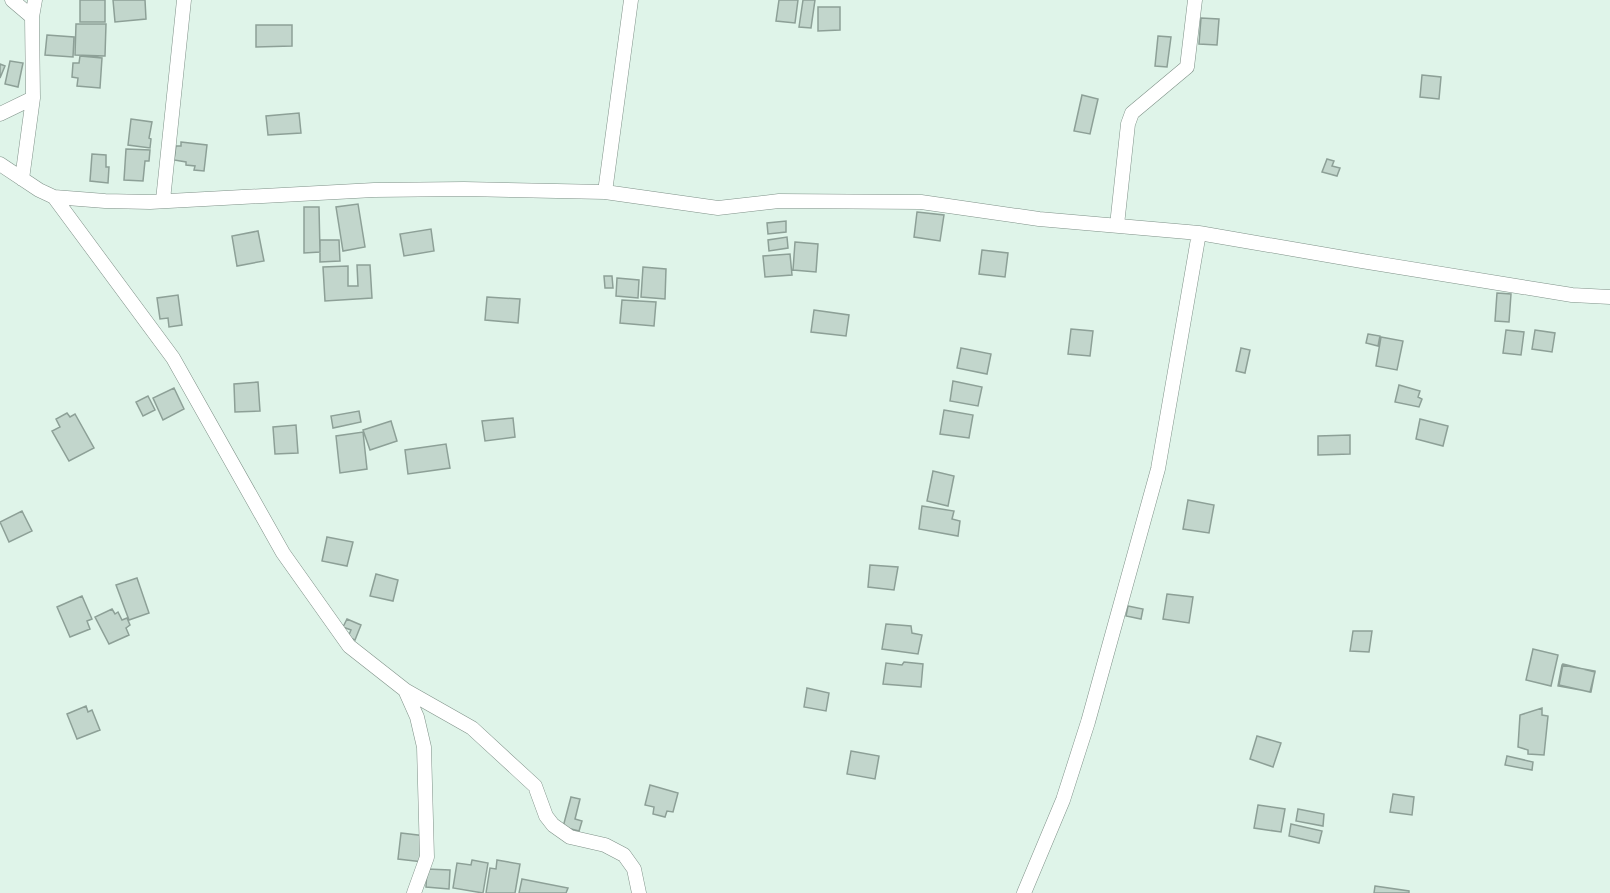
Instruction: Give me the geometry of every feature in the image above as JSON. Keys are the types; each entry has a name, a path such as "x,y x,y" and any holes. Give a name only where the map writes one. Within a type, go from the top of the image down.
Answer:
{"street":[{"path":"12,0 32,17"},
{"path":"22,179 33,98 32,17 35,0"},
{"path":"163,200 184,0"},
{"path":"606,192 631,0"},
{"path":"1117,225 1128,124 1132,113 1187,68 1195,0"},
{"path":"0,114 33,98"},
{"path":"0,164 39,190 54,197 105,201 464,189 606,192 718,208 779,201 921,202 1039,219 1199,233 1350,260 1572,295 1610,297"},
{"path":"54,197 172,358 290,562 350,646 405,690 472,728 535,786 546,816 553,825 570,837 605,845 624,855 634,869 639,893"},
{"path":"1024,893 1063,800 1088,722 1158,469 1199,233"},
{"path":"405,690 417,717 424,747 428,857 414,893"}],"building":[{"path":"80,0 105,0 105,22 80,22"},
{"path":"113,0 145,0 146,19 115,22"},
{"path":"779,0 798,0 795,23 776,21"},
{"path":"803,0 815,0 811,28 799,27"},
{"path":"818,7 840,7 840,30 818,31"},
{"path":"1201,18 1219,19 1217,45 1199,44"},
{"path":"76,24 106,24 105,56 75,55"},
{"path":"256,25 292,25 292,46 256,47"},
{"path":"47,35 74,37 73,57 45,55"},
{"path":"1158,36 1171,37 1167,67 1155,66"},
{"path":"80,56 102,58 100,88 77,86 78,78 72,77 73,63 79,63"},
{"path":"10,61 23,63 18,87 5,84"},
{"path":"0,64 5,66 0,78"},
{"path":"1422,75 1441,77 1439,99 1420,97"},
{"path":"1082,95 1098,99 1090,134 1074,131"},
{"path":"299,113 301,133 268,135 266,116"},
{"path":"131,119 152,122 150,148 128,145"},
{"path":"181,142 207,145 204,171 194,170 195,166 174,160 176,146 181,146"},
{"path":"126,149 150,150 149,161 145,161 143,181 124,180"},
{"path":"92,154 106,155 106,167 109,167 108,183 90,181"},
{"path":"1327,159 1334,161 1332,166 1340,168 1337,176 1322,172"},
{"path":"358,204 365,247 343,251 336,207"},
{"path":"304,207 319,207 320,252 304,253"},
{"path":"917,212 944,215 940,241 914,237"},
{"path":"786,221 786,232 768,234 767,223"},
{"path":"431,229 434,251 404,256 400,234"},
{"path":"258,231 264,261 237,266 232,236"},
{"path":"787,237 788,248 769,251 768,240"},
{"path":"320,240 339,240 340,261 320,262"},
{"path":"795,242 818,244 816,272 793,270"},
{"path":"982,250 1008,253 1005,277 979,274"},
{"path":"790,254 792,275 765,277 763,256"},
{"path":"357,265 370,265 372,298 325,301 323,267 348,266 348,286 358,286"},
{"path":"643,267 666,269 665,299 641,297"},
{"path":"604,276 612,276 613,288 605,288"},
{"path":"617,278 639,280 638,298 616,296"},
{"path":"1497,293 1511,294 1509,322 1495,321"},
{"path":"178,295 182,325 169,327 168,318 160,319 157,298"},
{"path":"487,297 520,299 518,323 485,320"},
{"path":"622,300 656,302 654,326 620,323"},
{"path":"814,310 849,315 846,336 811,332"},
{"path":"1071,329 1093,331 1090,356 1068,354"},
{"path":"1506,330 1524,332 1521,355 1503,353"},
{"path":"1535,330 1555,333 1552,352 1532,349"},
{"path":"1368,334 1380,336 1378,346 1366,343"},
{"path":"1381,337 1403,341 1397,370 1376,366"},
{"path":"961,348 991,354 987,374 957,368"},
{"path":"1241,348 1250,350 1245,373 1236,371"},
{"path":"953,381 982,387 978,406 950,401"},
{"path":"258,382 260,411 235,412 234,384"},
{"path":"1399,385 1420,391 1418,397 1422,399 1419,407 1395,402"},
{"path":"174,388 184,409 163,420 153,398"},
{"path":"148,396 155,410 143,416 136,402"},
{"path":"944,410 973,415 969,438 940,434"},
{"path":"359,411 361,422 333,428 331,416"},
{"path":"67,413 70,417 75,414 94,448 69,461 52,431 60,427 56,419"},
{"path":"513,418 515,437 485,441 482,421"},
{"path":"1420,419 1448,426 1443,446 1416,439"},
{"path":"391,421 397,441 370,450 363,430"},
{"path":"296,425 298,453 275,454 273,427"},
{"path":"363,432 367,469 340,473 336,436"},
{"path":"1350,435 1350,454 1318,455 1318,436"},
{"path":"446,444 450,468 408,474 405,450"},
{"path":"933,471 954,476 948,506 927,501"},
{"path":"1188,500 1214,505 1209,533 1183,529"},
{"path":"922,506 954,511 952,519 960,521 958,536 919,529"},
{"path":"22,511 32,531 9,542 0,522"},
{"path":"327,537 353,542 347,566 322,561"},
{"path":"870,565 898,567 894,590 868,587"},
{"path":"376,574 398,580 393,601 370,596"},
{"path":"137,578 149,613 129,620 116,585"},
{"path":"1167,594 1193,597 1189,623 1163,619"},
{"path":"82,596 92,619 87,621 90,629 70,637 57,607"},
{"path":"1128,606 1143,609 1141,619 1126,616"},
{"path":"112,609 115,614 118,612 122,620 127,618 130,625 126,628 129,635 109,644 95,617"},
{"path":"347,619 361,625 355,640 348,637 351,630 343,627"},
{"path":"886,624 911,626 912,633 922,635 918,654 882,649"},
{"path":"1353,631 1372,631 1369,652 1350,651"},
{"path":"1533,649 1558,655 1551,686 1526,680"},
{"path":"904,662 923,664 921,687 883,684 886,663 902,665"},
{"path":"1563,664 1595,672 1590,692 1559,685"},
{"path":"1562,665 1595,671 1591,692 1558,686"},
{"path":"807,688 829,693 826,711 804,707"},
{"path":"86,706 88,712 92,710 100,730 77,739 67,714"},
{"path":"1542,708 1542,715 1548,716 1544,755 1528,754 1528,750 1518,747 1520,715"},
{"path":"1257,736 1281,743 1273,767 1250,759"},
{"path":"851,751 879,756 875,779 847,774"},
{"path":"1507,756 1533,762 1532,770 1505,765"},
{"path":"650,785 678,793 673,812 667,811 665,817 653,814 654,807 645,805"},
{"path":"1393,794 1414,797 1412,815 1390,812"},
{"path":"571,797 580,799 575,819 582,821 579,831 563,827"},
{"path":"1258,805 1285,809 1281,832 1254,828"},
{"path":"1298,809 1324,814 1323,826 1296,821"},
{"path":"1291,824 1322,831 1319,843 1289,836"},
{"path":"401,833 426,836 423,862 398,859"},
{"path":"472,860 488,863 483,893 453,888 457,863 471,865"},
{"path":"497,860 520,864 515,893 486,893 490,868 496,869"},
{"path":"427,869 450,870 449,889 426,887"},
{"path":"522,879 568,888 566,893 519,893"},
{"path":"1375,886 1409,891 1409,893 1374,893"}]}
